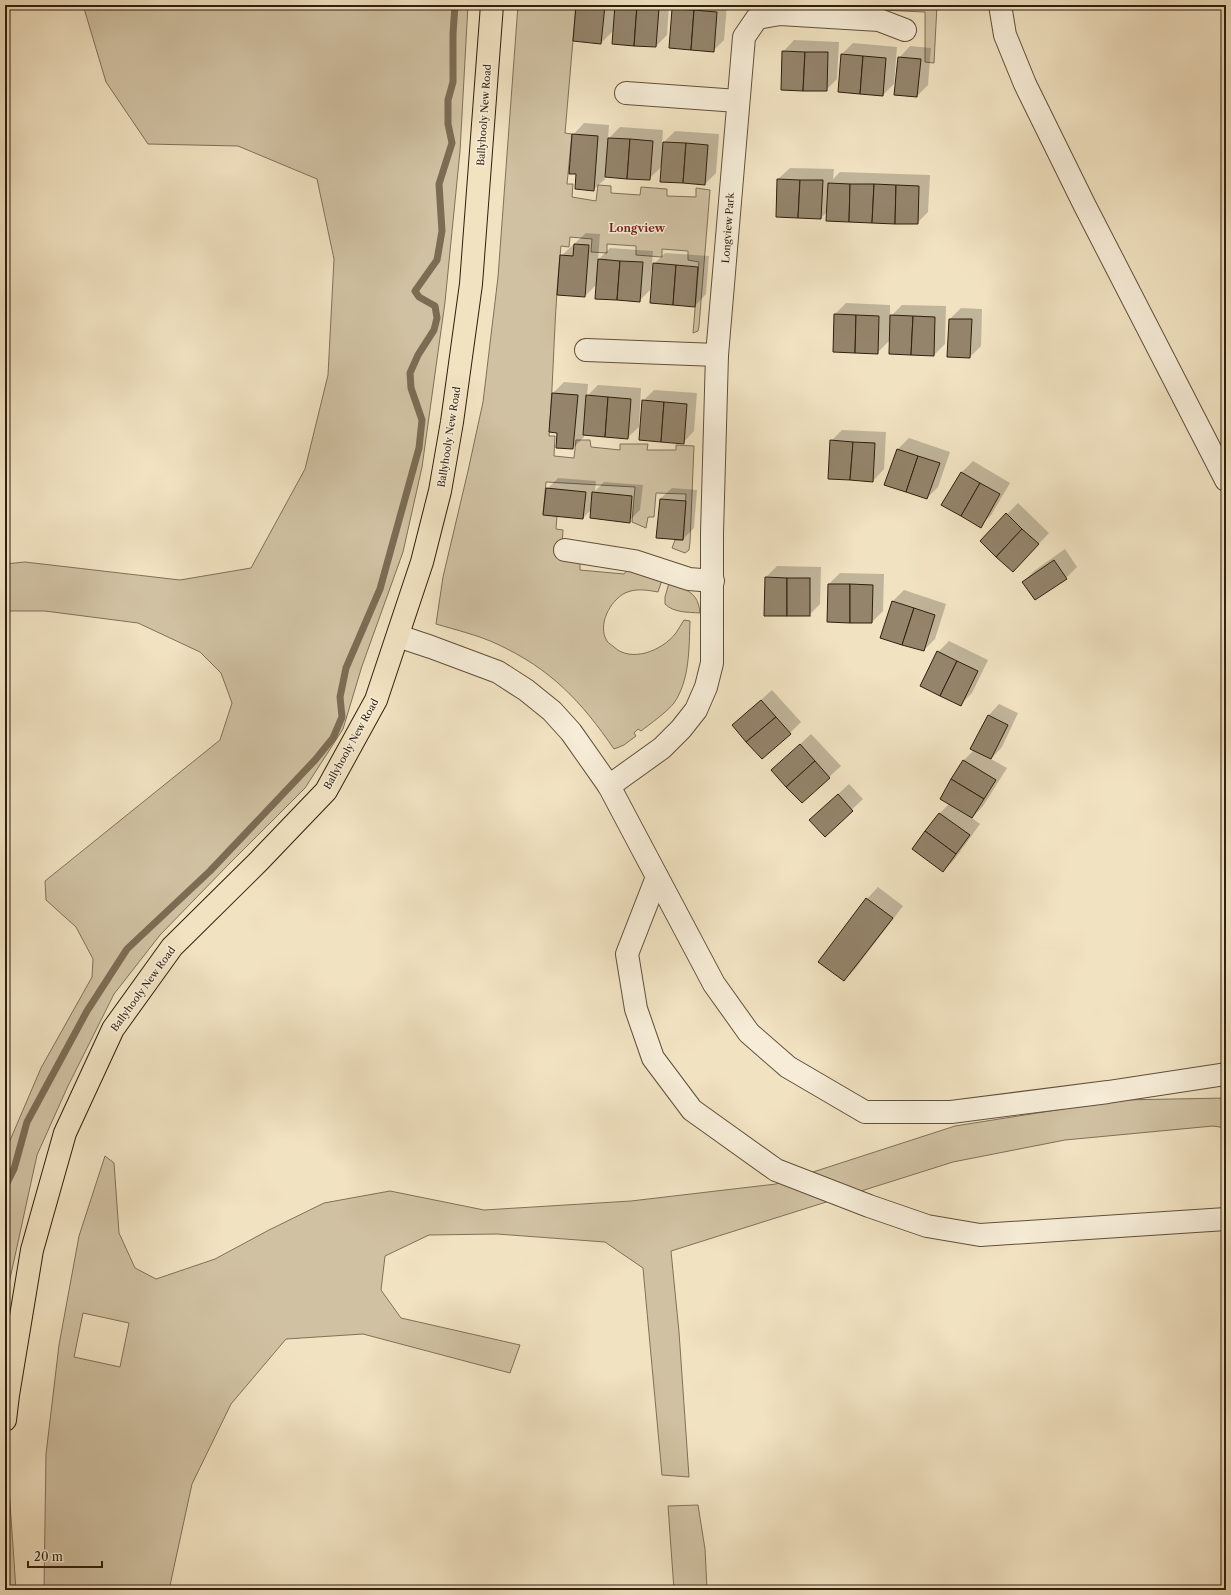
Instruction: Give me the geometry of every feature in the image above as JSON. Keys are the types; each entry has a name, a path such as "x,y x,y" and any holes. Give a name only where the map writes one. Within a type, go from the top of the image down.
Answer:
{"main road":[{"name":"Ballyhooly New Road","path":"5,1420 32,1250 65,1133 113,1029 172,948 326,791 376,700 422,562 440,491 452,422 471,284 492,5"}],"street":[{"path":"1000,5 1005,35 1025,84 1085,206 1226,480"},
{"name":"Longview Park","path":"609,786 662,748 681,729 696,710 706,687 712,663 717,356 744,37 757,18 780,14 879,20 905,30"},
{"path":"626,93 738,101"},
{"path":"586,350 717,356"},
{"path":"565,550 634,561 689,579 713,581"},
{"path":"398,636 498,672 526,690 552,711 571,732 609,786 714,984 749,1033 788,1067 866,1112 951,1112 1108,1092 1226,1074"},
{"path":"657,877 627,954 636,1009 653,1058 692,1110 776,1170 869,1206 927,1226 980,1235 1226,1219"}],"shaded area":[{"path":"83,5 468,5 460,151 445,302 422,467 403,552 362,666 343,729 305,788 160,935 114,994 67,1088 37,1155 8,1288 5,1310 5,1152 41,1068 92,977 93,959 76,927 46,900 45,881 220,740 232,703 221,673 200,652 138,623 45,611 5,611 5,564 25,562 180,580 251,568 305,469 328,375 334,259 317,179 238,146 148,144 106,82"},
{"path":"518,5 576,5 565,133 572,134 567,184 573,184 572,197 596,201 598,185 611,186 611,193 640,195 641,187 667,189 667,196 696,197 696,188 710,190 699,326 698,331 693,333 699,262 688,260 688,251 662,249 662,257 636,255 636,246 607,244 607,253 591,252 592,239 570,237 569,247 561,246 549,436 555,436 554,456 574,458 576,440 590,440 591,447 620,450 620,444 648,444 647,450 676,450 676,445 694,446 690,542 689,550 685,553 672,548 675,540 683,540 686,494 656,493 654,517 648,517 646,528 632,522 635,487 546,482 543,514 557,516 556,529 563,530 561,560 580,562 580,570 624,574 630,567 662,580 658,592 633,590 625,593 614,602 610,607 604,621 604,635 608,642 621,652 629,654 646,653 655,650 670,639 676,633 684,620 690,621 689,652 686,674 674,703 663,714 641,731 638,729 634,733 636,736 624,745 614,749 577,701 533,664 490,641 436,624 443,577 483,402 498,277"},
{"path":"858,5 937,5 934,63 925,62 925,12 858,9"},
{"path":"669,583 686,590 694,596 697,600 700,613 677,611 665,604 665,597"},
{"path":"1226,1098 1226,1128 1213,1126 1065,1140 953,1162 671,1251 679,1332 689,1477 662,1475 643,1268 605,1242 497,1234 429,1235 385,1256 381,1290 401,1318 520,1345 510,1373 363,1334 286,1339 231,1404 192,1484 169,1590 44,1590 46,1454 59,1345 79,1236 105,1156 114,1163 119,1233 135,1268 156,1279 215,1259 324,1203 390,1191 484,1210 631,1201 776,1184 955,1126 1120,1100","holes":["83,1313 129,1323 120,1367 74,1357"]},
{"path":"9,1489 16,1590 5,1590 5,1537"},
{"path":"698,1505 705,1549 707,1590 674,1590 668,1506"}],"building":[{"path":"576,5 605,5 601,44 573,41"},
{"path":"615,5 637,6 634,46 612,44"},
{"path":"637,6 659,8 656,47 634,46"},
{"path":"672,9 694,10 691,50 669,48"},
{"path":"694,10 717,12 714,52 691,50"},
{"path":"782,51 805,52 803,91 781,90"},
{"path":"805,52 828,52 827,91 803,91"},
{"path":"841,54 863,56 860,94 838,92"},
{"path":"863,56 886,58 883,96 860,94"},
{"path":"898,57 921,59 917,97 894,95"},
{"path":"572,134 598,136 594,191 575,189 576,174 569,174"},
{"path":"608,138 630,139 627,179 605,177"},
{"path":"630,139 653,141 650,180 627,179"},
{"path":"663,142 686,143 683,183 660,182"},
{"path":"686,143 708,145 705,185 683,183"},
{"path":"777,179 800,180 798,218 776,217"},
{"path":"800,180 823,180 821,219 798,218"},
{"path":"828,183 850,184 849,222 826,221"},
{"path":"850,184 874,184 872,223 849,222"},
{"path":"874,184 896,185 895,224 872,223"},
{"path":"896,185 919,186 918,224 895,224"},
{"path":"574,244 589,245 585,297 557,295 560,255 573,256"},
{"path":"598,259 620,261 617,300 595,299"},
{"path":"620,261 643,262 640,302 617,300"},
{"path":"653,263 676,265 673,305 650,303"},
{"path":"676,265 698,267 695,307 673,305"},
{"path":"834,314 856,315 855,353 833,352"},
{"path":"856,315 879,316 878,354 855,353"},
{"path":"890,315 913,316 911,355 889,354"},
{"path":"913,316 935,317 934,356 911,355"},
{"path":"949,319 972,319 970,358 947,357"},
{"path":"552,393 578,395 573,449 556,448 557,433 549,432"},
{"path":"586,395 608,397 605,437 583,435"},
{"path":"608,397 631,399 628,439 605,437"},
{"path":"642,400 664,402 661,442 639,440"},
{"path":"664,402 687,404 684,444 661,442"},
{"path":"830,440 853,442 850,480 828,479"},
{"path":"853,442 875,443 873,482 850,480"},
{"path":"897,449 918,456 906,492 884,485"},
{"path":"918,456 940,463 927,499 906,492"},
{"path":"961,472 980,483 961,516 941,505"},
{"path":"980,483 1000,494 981,528 961,516"},
{"path":"546,488 586,492 583,519 543,515"},
{"path":"592,492 632,496 630,523 590,518"},
{"path":"660,499 686,501 683,540 656,538"},
{"path":"1006,513 1022,529 996,557 980,541"},
{"path":"1022,529 1039,544 1013,572 996,557"},
{"path":"1054,560 1067,579 1035,600 1022,582"},
{"path":"765,577 787,578 787,616 764,616"},
{"path":"787,578 810,578 810,616 787,616"},
{"path":"828,584 850,584 850,623 827,622"},
{"path":"850,584 873,585 872,623 850,623"},
{"path":"892,601 914,608 902,645 880,638"},
{"path":"914,608 935,615 924,651 902,645"},
{"path":"937,651 957,661 940,696 920,686"},
{"path":"957,661 978,671 961,706 940,696"},
{"path":"761,700 776,717 746,742 732,725"},
{"path":"988,715 1008,725 991,759 970,749"},
{"path":"776,717 791,734 762,759 746,742"},
{"path":"800,744 815,761 786,787 771,770"},
{"path":"963,760 996,780 984,799 951,779"},
{"path":"815,761 830,778 802,803 786,787"},
{"path":"951,779 984,799 972,818 940,799"},
{"path":"838,794 853,811 825,837 809,820"},
{"path":"939,813 970,835 956,854 925,831"},
{"path":"925,831 956,854 943,872 912,849"},
{"path":"866,898 893,918 844,981 818,962"}],"waterway":[{"path":"5,1187 14,1169 27,1122 87,1011 127,949 210,871 315,760 333,738 342,717 340,697 346,668 380,589 419,448 422,420 411,388 410,373 418,355 434,330 437,318 435,306 419,297 415,291 437,260 442,231 439,184 452,143 448,124 448,100 453,82 453,34 455,5"}],"district":[{"name":"Longview","path":"637,228"}]}
